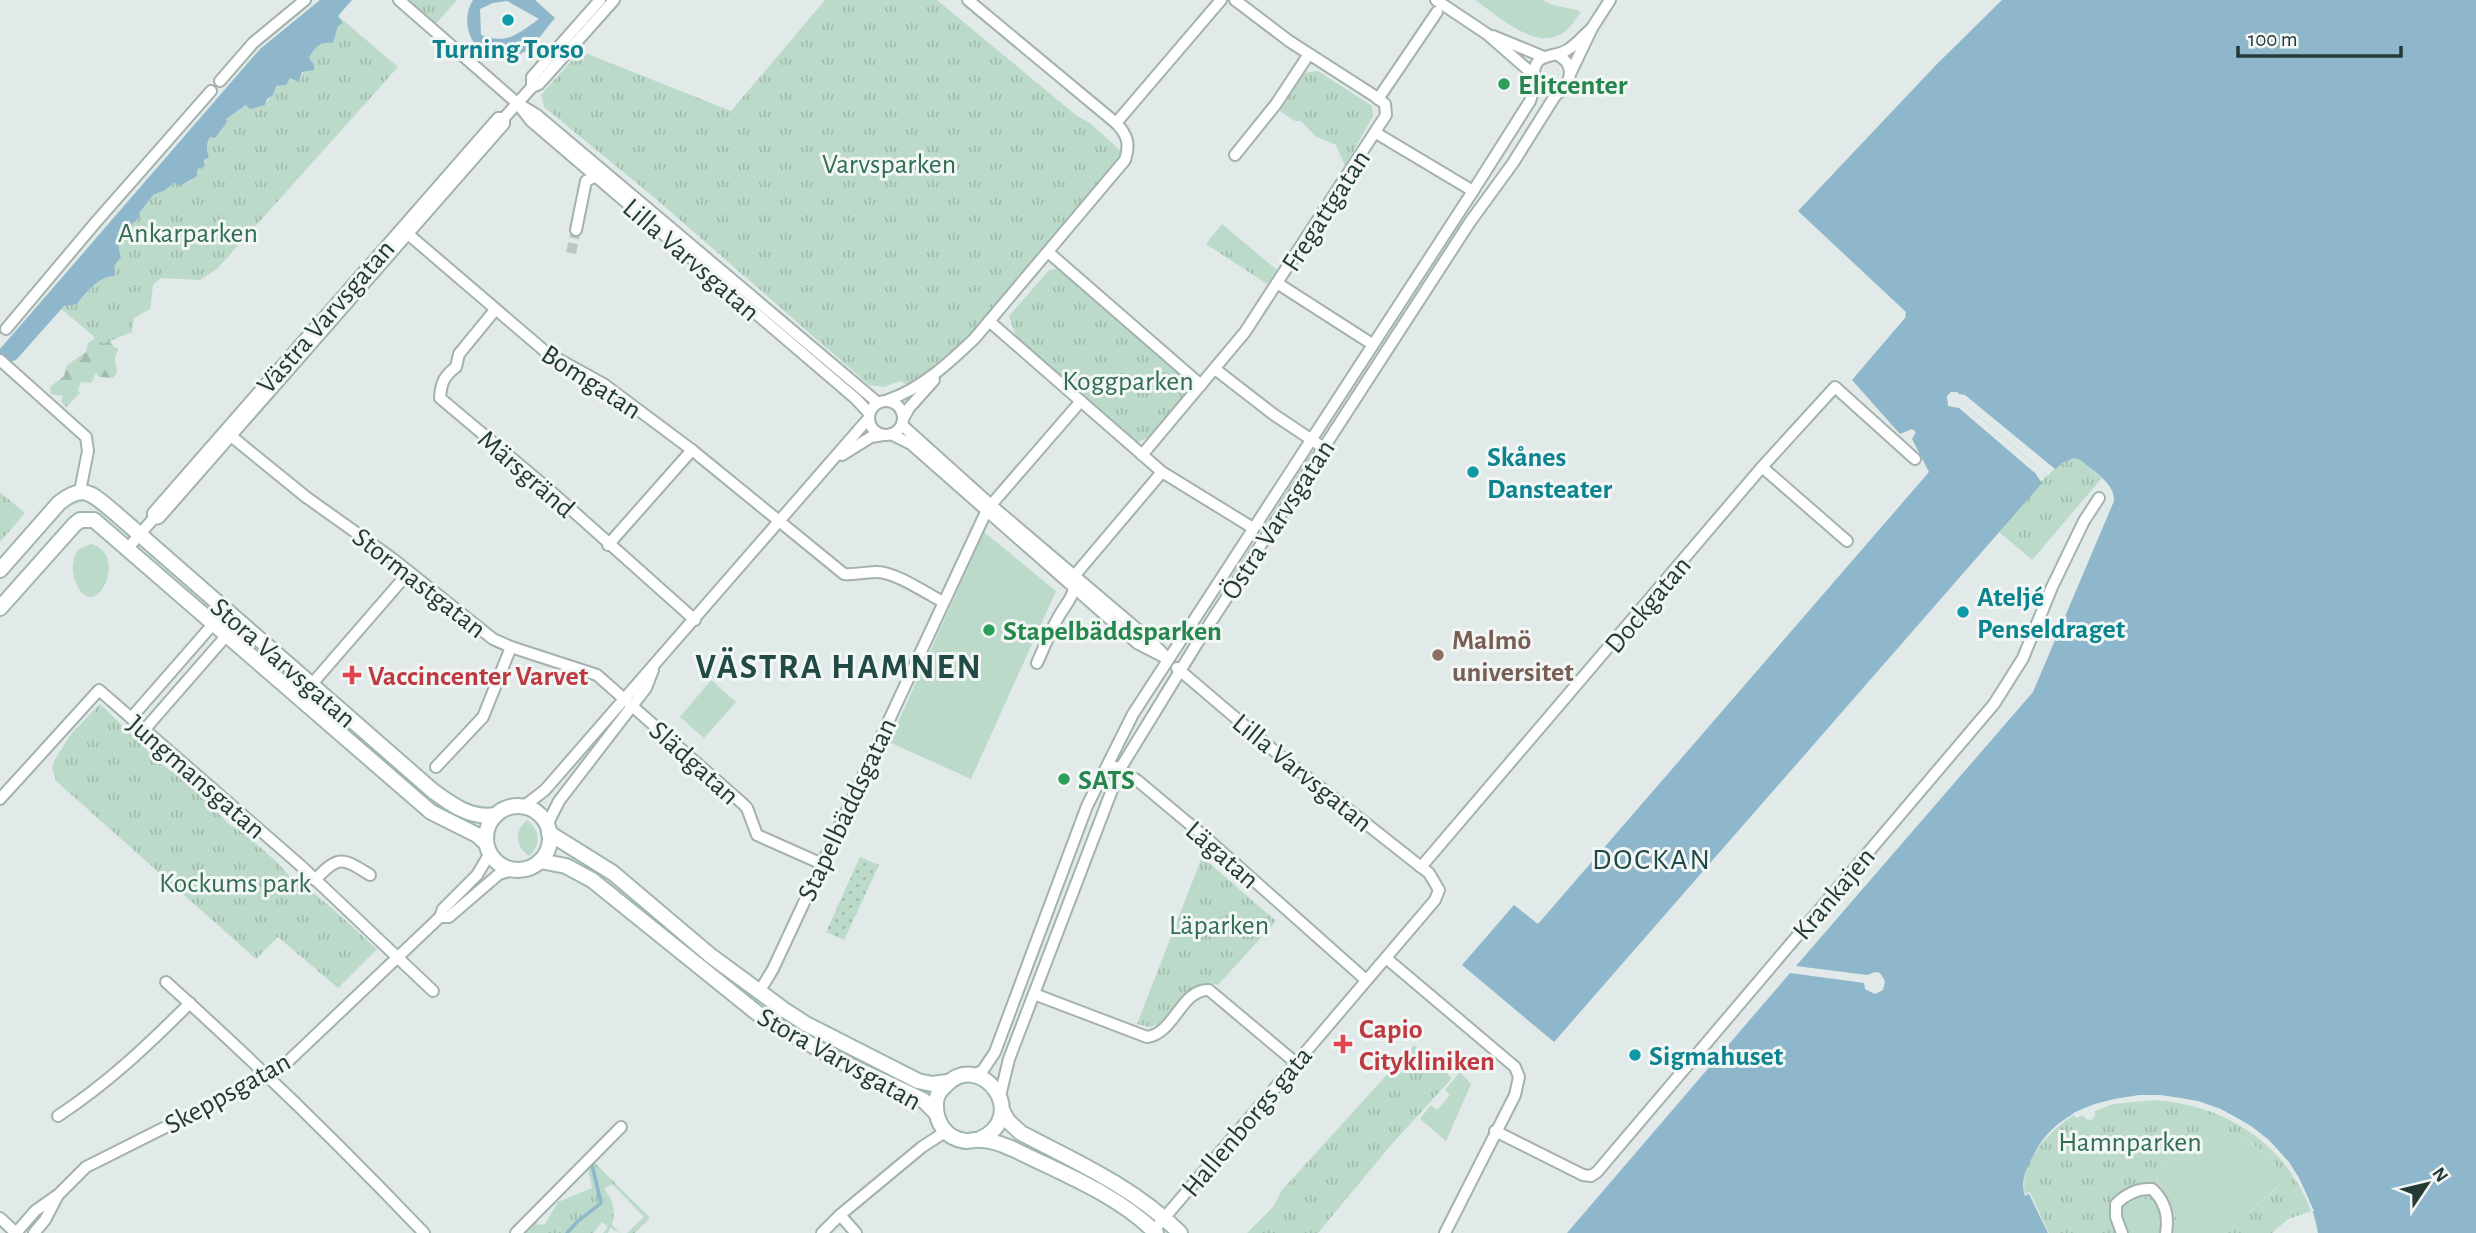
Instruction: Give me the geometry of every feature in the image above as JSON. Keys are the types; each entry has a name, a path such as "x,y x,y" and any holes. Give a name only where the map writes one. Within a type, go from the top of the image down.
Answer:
{"street":[{"path":"220,82 253,43 305,0"},
{"name":"Lilla Varvsgatan","path":"399,0 517,103 537,115 882,401"},
{"name":"Västra Varvsgatan","path":"532,87 532,77 600,0"},
{"name":"Västra Varvsgatan","path":"128,548 153,519 153,513 498,118 504,118 532,87 540,84 614,0"},
{"path":"831,462 871,437 888,435 902,422 909,408 989,321 1125,160 1129,146 1127,138 1116,123 968,0"},
{"path":"1116,123 1221,0"},
{"path":"1235,0 1256,19 1378,99 1437,12"},
{"path":"1436,0 1487,34 1546,90 1552,92 1564,88 1568,83 1592,28 1610,0"},
{"path":"1487,34 1544,57 1567,50 1592,28"},
{"path":"1235,155 1276,104 1309,54"},
{"path":"1557,55 1567,61 1571,72"},
{"path":"1535,78 1536,65 1544,57"},
{"name":"Östra Varvsgatan","path":"975,1075 984,1070 995,1052 1074,838 1107,763 1133,714 1530,101 1535,78"},
{"name":"Östra Varvsgatan","path":"1001,1103 1005,1071 1120,769 1180,670 1470,222 1513,163 1555,96 1564,88"},
{"path":"6,329 211,91"},
{"name":"Fregattgatan","path":"1142,455 1245,332 1386,115 1385,104 1378,99"},
{"name":"Lilla Varvsgatan","path":"517,103 531,121 856,399 869,416"},
{"name":"Västra Varvsgatan","path":"153,519 159,518 505,124 504,118"},
{"path":"1376,132 1473,191"},
{"path":"576,230 586,181 596,176"},
{"name":"Bomgatan","path":"408,234 547,353 605,385 692,450 844,574 889,574 943,602"},
{"path":"1048,252 1201,385"},
{"path":"1277,283 1373,344"},
{"name":"Märsgränd","path":"495,310 459,354 456,367 445,375 440,398 546,487 695,620"},
{"path":"989,321 1162,472 1253,528"},
{"path":"0,360 86,437 89,451 80,491 70,494 59,503 0,570"},
{"path":"523,807 545,790 781,521 882,401 901,396 951,360"},
{"path":"1215,369 1324,448"},
{"name":"Dockgatan","path":"1421,867 1762,467 1835,387 1915,458"},
{"path":"882,401 898,405 902,422"},
{"name":"Stapelbäddsgatan","path":"759,992 773,969 820,863 988,508 1081,401"},
{"path":"869,416 872,429 888,435"},
{"name":"Lilla Varvsgatan","path":"902,422 1075,590 1142,648 1168,659"},
{"name":"Lilla Varvsgatan","path":"888,435 911,444 1075,575 1278,754 1421,867 1437,885"},
{"name":"Stormastgatan","path":"231,436 306,497 409,572 493,639 597,675 633,707"},
{"path":"608,545 692,450"},
{"path":"1762,467 1847,541"},
{"path":"1037,663 1059,615 1072,599 1075,575 1162,472"},
{"name":"Stora Varvsgatan","path":"80,491 98,499 447,801 478,816 496,815 509,808 523,807 537,813 548,829 613,873 711,956 806,1024 918,1081 932,1084 948,1082"},
{"name":"Krankajen","path":"1496,1130 1583,1175 1591,1176 1597,1172 1994,704 2023,658 2052,587 2084,521 2099,498"},
{"name":"Stora Varvsgatan","path":"0,608 74,525 87,519 99,522 431,812 477,835 499,864 513,870"},
{"path":"311,685 409,572"},
{"path":"131,718 214,623"},
{"path":"145,729 227,635"},
{"path":"436,767 483,717 511,647"},
{"path":"496,815 490,823 488,848 477,875 443,909 440,917 449,917 499,874 528,869 540,861 548,848 548,829 559,801 633,707 646,688 657,662"},
{"name":"Jungmansgatan","path":"0,799 99,690 315,880 433,991"},
{"name":"Slädgatan","path":"633,707 747,808 757,835 820,863"},
{"name":"Lägatan","path":"1107,763 1139,781 1366,980"},
{"path":"315,880 331,864 341,860 370,875"},
{"name":"Stora Varvsgatan","path":"540,861 566,866 603,887 762,1017 838,1060 923,1100 936,1113"},
{"name":"Hallenborgs gata","path":"1155,1232 1164,1217 1435,900 1439,890 1437,885"},
{"name":"Skeppsgatan","path":"59,1194 86,1167 268,1076 294,1058 440,917"},
{"path":"1386,958 1515,1067 1519,1077 1515,1095 1445,1233"},
{"path":"166,982 268,1076 424,1233"},
{"path":"1034,994 1147,1037 1154,1036 1164,1028 1194,993 1201,989 1209,990 1296,1063"},
{"path":"58,1116 95,1091 126,1065 190,1003"},
{"path":"975,1075 988,1081 1014,1128 1121,1186 1164,1217 1181,1233"},
{"name":"Stora Varvsgatan","path":"975,1075 958,1076 948,1082 936,1098 937,1119 945,1132 962,1140 980,1139 1013,1149 1126,1208 1155,1232"},
{"path":"980,1139 997,1126 1001,1103"},
{"path":"516,1233 621,1127"},
{"path":"822,1233 922,1147 945,1132"},
{"path":"2122,1233 2116,1217 2116,1204 2129,1194 2146,1188 2152,1189 2161,1199 2166,1212 2166,1233"},
{"path":"0,1218 16,1233 35,1212 59,1194"},
{"path":"34,1233 45,1220 59,1194"},
{"path":"840,1215 856,1233"}],"green space":[{"path":"399,0 457,0 431,29"},
{"name":"Varvsparken","path":"825,0 937,0 1122,152 1114,168 963,344 943,362 908,385 900,381 884,387 869,385 656,199 544,107 541,95 580,51 731,111"},
{"path":"1475,0 1543,0 1581,12 1567,30 1556,37 1544,38 1519,30"},
{"name":"Ankarparken","path":"338,16 398,67 217,269 200,280 161,278 153,285 150,309 134,318 132,332 103,344 61,309 68,304 78,303 99,282 114,276 113,266 121,257 118,242 126,228 155,193 164,191 174,183 180,186 191,180 198,168 206,164 205,154 210,136 215,137 225,119 247,105 265,105 274,92 274,87 285,85 290,78 300,81 318,43 333,43 338,26 343,23"},
{"path":"1318,71 1372,106 1373,116 1345,166 1336,145 1315,136 1301,121 1295,121 1280,111 1304,73"},
{"path":"1222,224 1277,270 1267,284 1206,244"},
{"name":"Koggparken","path":"1062,268 1189,377 1192,390 1150,437 1136,443 1016,336 1009,316 1049,270"},
{"path":"107,335 114,347 118,348 115,359 116,373 113,378 99,377 96,373 91,383 81,382 78,390 80,393 66,407 61,401 63,396 51,394 50,387 64,376 67,365 86,352 88,343 95,336"},
{"path":"2074,458 2102,478 2032,560 1999,532 2044,478"},
{"path":"0,492 25,513 0,542"},
{"name":"Stapelbäddsparken","path":"984,532 1056,591 971,779 889,742"},
{"path":"91,544 103,551 108,561 108,573 105,585 90,597 82,593 75,580 73,568 79,549"},
{"path":"711,680 736,702 704,738 680,717"},
{"name":"Kockums park","path":"100,704 164,766 184,779 230,825 244,833 279,864 295,883 312,892 377,949 338,988 278,937 256,959 56,781 52,768 54,761 71,734"},
{"path":"527,820 535,828 538,837 536,847 529,856 521,848 518,838 520,829"},
{"path":"860,857 879,865 844,940 826,932"},
{"name":"Läparken","path":"1202,857 1276,921 1218,985 1209,983 1193,989 1178,1002 1161,1024 1150,1027 1137,1024"},
{"path":"1414,1045 1452,1078 1391,1145 1318,1233 1247,1233 1273,1207 1282,1190"},
{"path":"1460,1072 1471,1084 1446,1141 1420,1119 1431,1105 1437,1110 1450,1095 1445,1090"},
{"name":"Hamnparken","path":"2156,1100 2206,1110 2250,1132 2286,1166 2311,1211 2288,1219 2272,1233 2225,1233 2279,1186 2285,1193 2286,1186 2278,1167 2262,1151 2236,1133 2229,1132 2160,1166 2163,1174 2156,1178 2173,1213 2187,1233 2160,1233 2160,1213 2157,1206 2152,1201 2138,1199 2120,1208 2123,1233 2049,1233 2030,1192 2025,1194 2024,1182 2031,1159 2046,1138 2074,1115 2076,1118 2083,1115 2091,1120 2095,1111 2113,1104"},
{"path":"2229,1132 2253,1144 2278,1168 2286,1182 2285,1193 2278,1186 2225,1233 2187,1233 2173,1213 2156,1177 2163,1174 2160,1166"},
{"path":"594,1162 650,1218 635,1233 627,1233 644,1217 612,1184 604,1189 613,1206 612,1225 621,1233 610,1228 608,1233 603,1233 608,1227 602,1222 593,1233 523,1233","holes":["588,1170 592,1188 558,1202 545,1224 537,1225 537,1221"]},
{"path":"2145,1198 2154,1204 2159,1212 2160,1233 2123,1233 2117,1219 2120,1208 2136,1199"}],"water":[{"path":"320,0 352,0 338,16 343,23 338,26 333,43 318,46 309,58 314,70 302,72 299,82 290,78 286,85 276,86 265,105 250,109 246,105 226,119 227,122 215,138 210,137 207,147 209,157 204,160 205,166 197,169 197,176 180,186 174,183 164,191 154,194 139,213 140,216 123,234 119,244 121,257 114,266 115,276 104,278 77,304 64,306 16,360 9,362 0,354 0,349 260,49"},
{"path":"473,0 535,0 555,18 527,49 516,56 503,59 482,52 475,44 469,34 468,11","holes":["507,1 539,19 505,38 481,35 480,9 493,3"]},
{"path":"2002,0 2476,0 2476,1233 2318,1233 2308,1197 2291,1166 2268,1140 2240,1120 2209,1105 2175,1097 2139,1096 2103,1102 2071,1115 2053,1128 2039,1146 2026,1171 2024,1191 2025,1196 2029,1194 2048,1233 1567,1233 1790,973 1864,983 1865,989 1875,994 1883,990 1885,981 1880,973 1867,975 1796,966 2033,692 2114,501 2113,495 2102,478 2074,458 2062,463 2048,476 1963,403 1963,397 1957,392 1951,392 1947,396 1948,406 1959,408 2035,473 2042,483 1554,1042 1462,965 1514,905 1538,924 1929,472 1912,439 1916,432 1912,429 1900,434 1852,380 1905,318 1906,312 1798,211 1936,65"}],"pier":[{"path":"1960,394 1965,395 2055,469 2048,476 1963,403"},
{"path":"2139,1095 2161,1095 2198,1101 2221,1109 2251,1126 2269,1140 2289,1162 2314,1211 2311,1211 2305,1194 2279,1155 2249,1129 2220,1112 2185,1102 2139,1099 2087,1108 2075,1116 2073,1113 2095,1104"}],"waterway":[{"path":"567,1233 601,1203 592,1165"}],"tunnel":[{"path":"571,253 576,230"}],"place":[{"name":"Turning Torso","path":"508,20"},
{"name":"Elitcenter","path":"1504,84"},
{"name":"Skånes Dansteater","path":"1473,472"},
{"name":"Ateljé Penseldraget","path":"1963,612"},
{"name":"Stapelbäddsparken","path":"989,630"},
{"name":"Malmö universitet","path":"1438,655"},
{"name":"Vaccincenter Varvet","path":"352,675"},
{"name":"SATS","path":"1064,779"},
{"name":"Capio Citykliniken","path":"1343,1044"},
{"name":"Sigmahuset","path":"1635,1055"}],"district":[{"name":"VÄSTRA HAMNEN","path":"839,666"},
{"name":"DOCKAN","path":"1652,859"}]}
